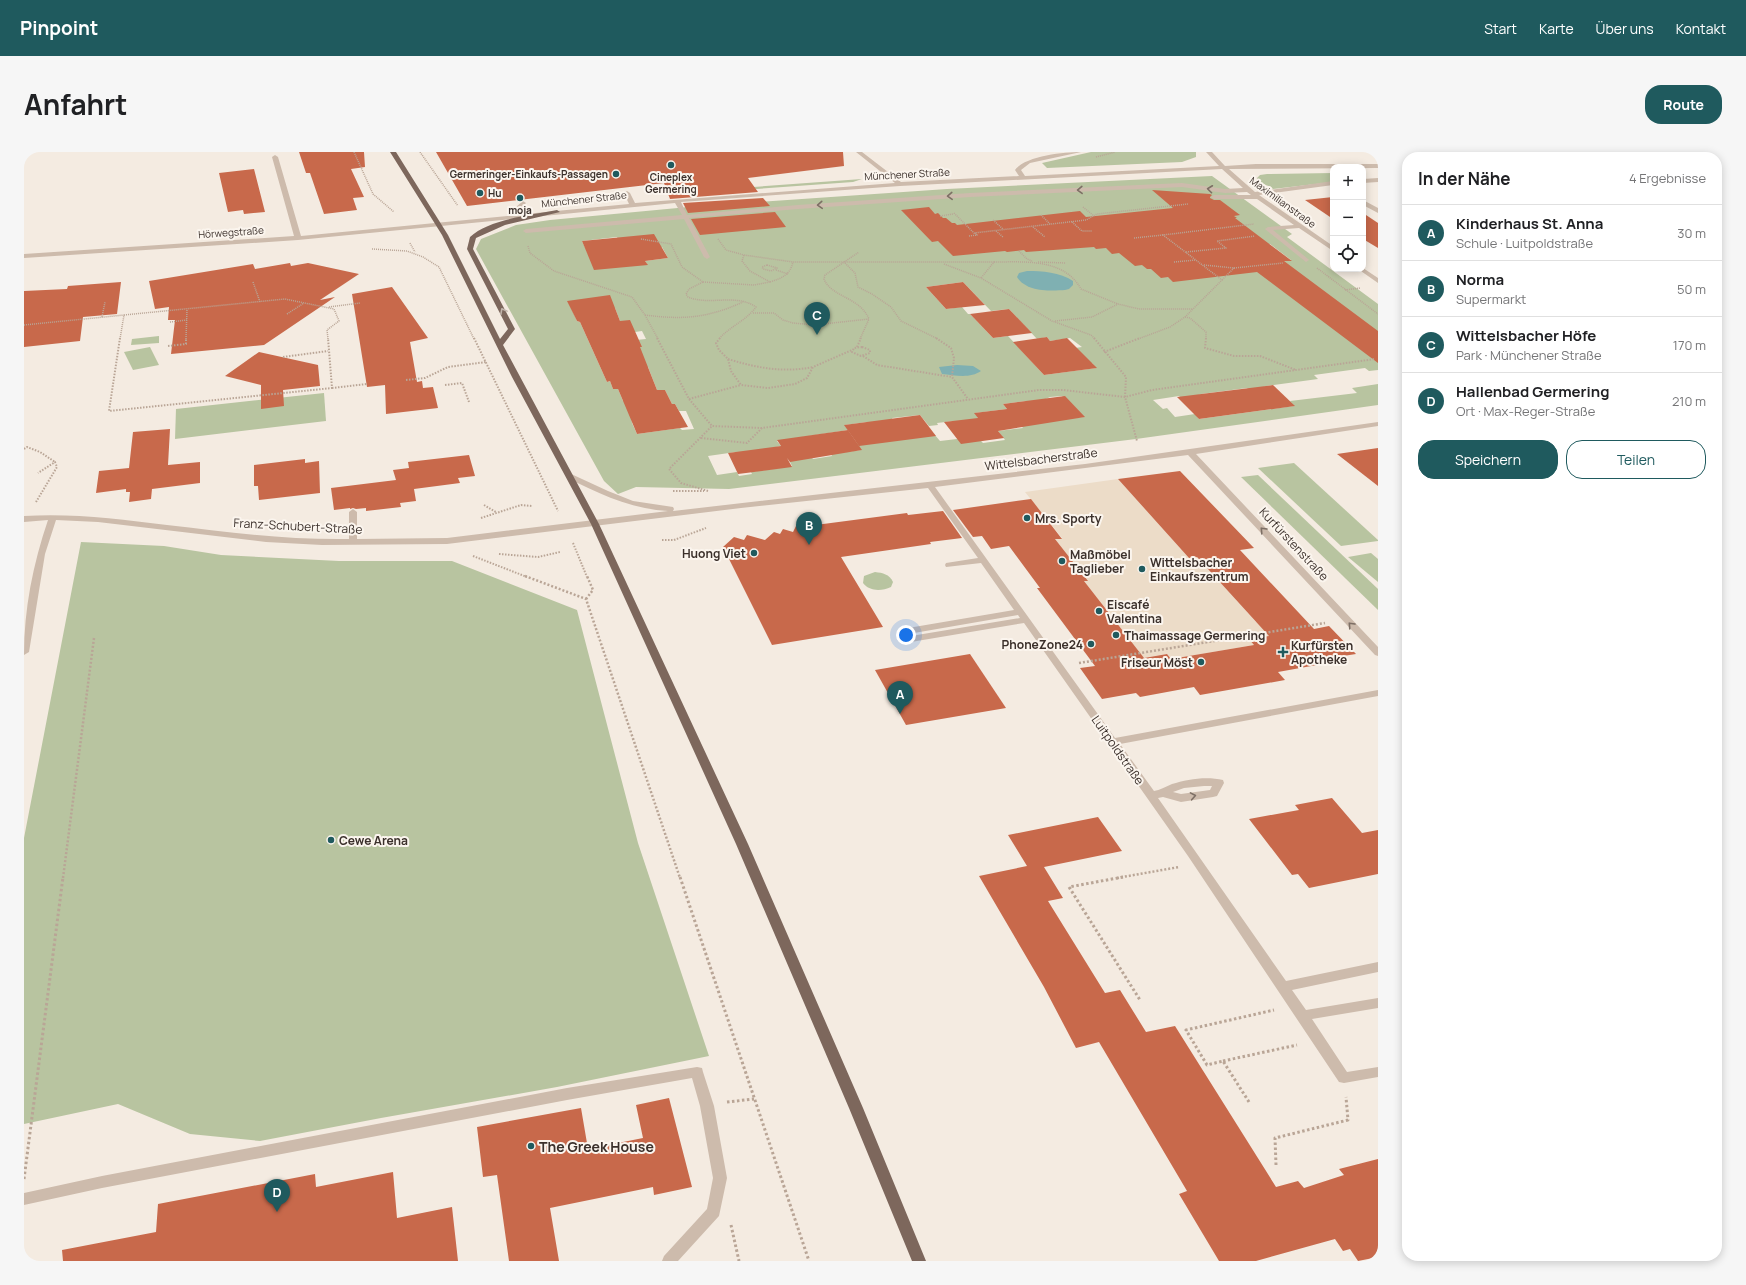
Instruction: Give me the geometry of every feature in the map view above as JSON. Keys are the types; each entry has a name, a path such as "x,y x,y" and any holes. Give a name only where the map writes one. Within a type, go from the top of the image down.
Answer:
{"main road":[{"path":"393,152 439,224 500,344 595,524 742,844 856,1108 919,1261"},
{"path":"500,344 512,328 470,249 472,237 500,224 558,212"}],"street":[{"path":"859,152 900,184"},
{"path":"1023,178 1018,170 1021,166 1028,162 1078,152"},
{"name":"Maximilianstraße","path":"1209,152 1224,168 1253,194 1330,247"},
{"path":"275,157 298,238"},
{"name":"Münchener Straße","path":"439,224 677,200 900,184 1290,165 1378,166"},
{"path":"1214,197 1253,194 1330,183"},
{"path":"526,231 686,216 938,197 1182,185 1253,194"},
{"path":"627,193 633,204"},
{"path":"677,200 707,257"},
{"path":"523,203 519,207 523,216"},
{"path":"1366,204 1378,211"},
{"name":"Hörwegstraße","path":"24,256 298,238 439,224"},
{"path":"1300,226 1268,230 1306,260"},
{"path":"1365,272 1378,281"},
{"name":"Wittelsbacherstraße","path":"595,524 706,509 930,485 1190,452 1378,424"},
{"name":"Kurfürstenstraße","path":"1190,452 1378,653"},
{"name":"Wittelsbacherstraße","path":"569,475 610,496 640,506 663,509 706,509"},
{"name":"Luitpoldstraße","path":"930,485 1114,742 1296,1005 1344,1078"},
{"path":"353,512 353,542"},
{"path":"24,652 41,554 53,517"},
{"name":"Franz-Schubert-Straße","path":"25,519 53,517 98,519 266,539 322,542 447,541 595,524"},
{"path":"950,565 984,560"},
{"path":"914,630 1021,612"},
{"path":"905,640 1026,620"},
{"path":"1114,742 1378,693"},
{"path":"1150,796 1163,793"},
{"path":"1283,987 1378,967"},
{"path":"1303,1016 1378,1003"},
{"path":"24,1199 102,1182 567,1094 697,1072 707,1106 720,1178 714,1212 668,1261"},
{"path":"1344,1078 1378,1072"}],"path":[{"path":"354,152 373,194 396,215"},
{"path":"420,152 460,210"},
{"path":"938,197 977,235 969,236"},
{"path":"974,233 1086,220 1097,214 1191,204"},
{"path":"1081,205 1094,216"},
{"path":"940,216 956,214"},
{"path":"703,215 726,250 744,255 793,262 845,263 876,261 941,263 1066,263"},
{"path":"1041,215 1051,224"},
{"path":"660,219 637,238 671,244 682,267 703,282"},
{"path":"993,220 1003,230"},
{"path":"1071,222 1082,232 1092,231"},
{"path":"1134,238 1261,224"},
{"path":"1033,226 1045,237"},
{"path":"526,231 530,253 554,271 632,297 645,315 689,400 712,426 762,428 1051,389 1125,397 1152,390 1375,359"},
{"path":"996,231 1003,237"},
{"path":"986,232 990,235"},
{"path":"1186,252 1226,248 1217,241 1274,234"},
{"path":"1163,235 1222,280"},
{"path":"410,243 416,252 439,267 486,362 566,527 594,590 586,599"},
{"path":"403,246 397,249 416,252"},
{"path":"1018,251 1027,259 1061,270 1079,282 1081,289 1118,304 1139,309 1192,309"},
{"path":"859,252 826,275 824,279 826,284 862,307 868,314 869,319 857,347 813,367 801,370 767,370 728,359 719,350 716,343 722,334 753,314 774,313 784,320 802,325 869,319"},
{"path":"744,255 742,261 747,270 765,278 770,282"},
{"path":"1174,262 1196,260"},
{"path":"1202,264 1234,268 1306,260 1378,314"},
{"path":"753,314 756,308 750,303 723,300 697,302 688,297 686,294 688,289 703,282 754,285 770,282 788,274 792,269 793,262"},
{"path":"981,278 994,262"},
{"path":"845,263 855,273 858,287 872,294 891,307 901,321 942,340 951,348 954,358 952,377 968,399"},
{"path":"941,263 981,278 1052,321 1091,335 1126,378 1125,397 1135,437 1150,457"},
{"path":"775,270 777,268 774,266 767,265 762,267 766,271 775,270 788,274"},
{"path":"1104,352 1170,327 1185,317 1234,268"},
{"path":"253,282 260,302"},
{"path":"1345,290 1355,289"},
{"path":"24,325 285,299 334,309 339,322 327,330 332,388"},
{"path":"102,317 104,302"},
{"path":"327,308 360,302"},
{"path":"645,315 673,319 695,318 719,313 744,302"},
{"path":"287,314 304,303"},
{"path":"1052,321 1092,317 1118,304"},
{"path":"168,346 186,344 187,309"},
{"path":"124,315 109,411 367,384"},
{"path":"1185,317 1190,318 1206,332 1205,348 1234,356 1260,356 1297,371"},
{"path":"170,322 187,320"},
{"path":"857,347 870,350 870,353 863,356"},
{"path":"852,350 854,354 863,356 877,365 952,377"},
{"path":"283,357 328,351"},
{"path":"728,359 731,371 741,385"},
{"path":"406,380 425,378 448,367 486,362"},
{"path":"689,400 741,385 768,388 795,384 807,378 813,367"},
{"path":"445,385 462,383 469,402"},
{"path":"709,491 681,482 669,469 712,426"},
{"path":"701,438 747,443 762,428"},
{"path":"24,449 27,447 40,452 55,462 56,467 54,473 25,519"},
{"path":"38,473 55,462"},
{"path":"484,505 496,512"},
{"path":"521,505 532,506"},
{"path":"447,541 448,551 458,551 586,599"},
{"path":"497,554 543,557 553,556 560,552"},
{"path":"586,599 809,1261"},
{"path":"1059,666 1346,619"},
{"path":"24,1179 94,638"},
{"path":"1140,1000 1069,887 1197,864"},
{"path":"1296,1005 1186,1030 1207,1065 1319,1040"},
{"path":"1223,1061 1249,1102"},
{"path":"1276,1165 1275,1138 1348,1120 1344,1078"},
{"path":"707,1106 730,1101 754,1100"}],"green space":[{"path":"1091,152 1196,152 1196,157 1182,162 1047,168 1042,163"},
{"path":"1330,173 1330,182 1273,189 1258,181 1257,178 1260,175"},
{"path":"1212,176 1292,234 1287,237 1330,269 1330,272 1335,272 1378,304 1378,370 1369,371 1365,368 1314,375 1318,379 1266,386 1251,392 1247,388 1201,394 1184,401 1179,396 1153,400 1163,409 1167,408 1175,417 1195,414 1199,419 1294,406 1290,401 1357,393 1352,388 1378,384 1378,405 1136,439 729,489 636,487 618,494 604,481 476,249 481,239 516,225 550,220 699,206 947,189","holes":["617,237 621,246 662,247 668,258 645,261 647,264 588,254 582,241","1265,244 1270,244 1291,260 1255,265","963,282 991,311 1009,309 1037,339 1047,337 1050,341 1070,338 1082,347 1068,349 1089,363 1092,363 1096,368 1044,375 1008,336 993,338 962,307 946,309 926,287","568,301 615,308 620,321 635,332 642,331 646,339 636,340 639,368 648,367 657,390 665,390 672,404 675,404 679,411 686,411 694,429 682,430 680,428 637,434 632,423 629,401 623,401 618,389 613,389 610,381 607,382 580,322 577,321","1062,396 1084,417 1018,422 1023,428 998,431 1005,440 983,443 981,441 957,439 940,441 934,434 856,442 861,450 831,454 832,456 813,459 810,455 788,458 792,466 751,472 752,474 739,476 737,472 717,475 708,456 736,452 738,455 781,446 777,441 848,430 845,425 867,422 870,425 894,422 892,418 920,415 929,426 938,425 937,423 954,421 957,424 980,421 975,413 1007,409 1003,404 1026,401 1031,406 1050,397"]},
{"path":"862,179 853,182 728,191 726,189"},
{"path":"159,336 159,343 131,345 132,339"},
{"path":"150,347 159,365 133,370 124,352"},
{"path":"324,393 326,421 175,439 176,409"},
{"path":"1294,463 1378,541 1341,546 1258,468"},
{"path":"1258,475 1378,589 1378,610 1241,477"},
{"name":"Cewe Arena","path":"81,542 164,546 221,555 339,561 452,561 577,610 638,843 709,1056 557,1087 260,1141 190,1134 118,1104 24,1124 24,838"},
{"path":"1371,553 1378,559 1378,582 1348,557"},
{"path":"875,572 883,573 890,577 893,582 891,587 876,590 866,586 863,583 864,576"}],"shaded area":[{"path":"1118,479 1189,558 1197,557 1256,622 1264,620 1277,635 1250,639 1254,645 1171,659 1166,654 1131,660 1132,643 1084,581 1087,581 1055,539 1062,538 1025,492"}],"water":[{"path":"1027,271 1057,274 1073,281 1073,285 1069,289 1065,290 1039,290 1032,288 1026,286 1017,277 1019,273"},
{"path":"957,365 973,366 981,371 972,375 957,376 942,374 939,367"}],"building":[{"path":"299,152 364,152 365,167 351,169 364,197 353,198 357,210 324,214 310,173 306,173"},
{"name":"Germeringer-Einkaufs-Passagen","path":"436,152 843,152 844,166 748,178 758,192 670,199 664,183 467,206"},
{"path":"254,169 265,212 244,214 243,210 228,212 219,173"},
{"path":"1152,190 1210,194 1212,195 1210,198 1220,200 1240,215 1234,216 1292,261 1284,261 1378,331 1378,363 1257,272 1173,282 1168,277 1161,278 1151,269 1147,269 1142,265 1135,266 1119,253 1112,254 1106,248 1096,249 1094,247 1026,252 1024,250 1005,251 953,256 938,241 932,242 901,210 929,207 935,214 938,213 943,218 946,218 957,225 1080,211 1086,217 1173,208"},
{"path":"1330,197 1330,217 1305,200"},
{"path":"763,198 770,206 688,213 683,203"},
{"path":"775,212 786,227 700,235 691,219"},
{"path":"1366,215 1378,223 1378,248 1366,241"},
{"path":"654,234 668,258 645,261 648,265 594,270 582,241"},
{"path":"290,263 291,266 308,263 359,274 320,300 335,297 264,345 171,354 175,320 168,320 169,307 155,309 149,281 253,264 255,269"},
{"path":"121,282 117,314 83,317 80,341 24,347 24,291 67,289 68,286"},
{"path":"963,282 985,305 946,309 926,287"},
{"path":"392,287 428,338 410,342 417,382 422,381 423,388 433,387 438,408 386,414 385,385 367,387 352,294"},
{"path":"610,295 620,321 630,320 642,347 640,347 657,390 665,390 672,404 675,404 688,427 637,434 618,389 613,389 610,381 607,382 580,322 577,321 567,301"},
{"path":"1009,309 1032,333 993,338 970,314"},
{"path":"1047,337 1050,341 1067,338 1097,368 1044,375 1013,342"},
{"path":"259,352 318,365 320,386 283,390 284,406 261,409 261,385 225,376"},
{"path":"1273,385 1295,406 1199,419 1177,397"},
{"path":"1065,396 1085,417 998,431 1004,438 961,444 944,422 978,418 974,413 1007,409 1003,404"},
{"path":"920,415 936,436 859,446 844,425"},
{"path":"170,429 168,465 200,462 200,483 152,489 151,499 129,502 130,492 126,492 126,489 96,493 99,471 129,468 133,432"},
{"path":"848,430 862,450 790,462 787,458 792,467 738,474 728,453 781,446 777,440"},
{"path":"1378,448 1378,486 1337,454"},
{"path":"469,455 475,476 458,478 460,483 414,489 416,501 400,503 401,507 366,511 366,508 334,510 331,488 396,480 393,470 409,468 408,462"},
{"path":"305,459 305,463 319,461 320,493 259,500 258,486 254,486 254,465"},
{"path":"1180,471 1254,548 1240,550 1314,629 1329,626 1356,654 1324,659 1328,663 1278,672 1285,680 1200,695 1194,687 1140,697 1136,693 1102,699 1080,668 1095,666 1037,588 1040,588 1009,546 991,549 982,536 973,537 953,510 1031,499 1062,539 1055,539 1088,581 1084,581 1144,658 1167,654 1171,659 1254,645 1249,639 1269,636 1197,557 1189,558 1118,479"},
{"path":"943,511 962,538 841,557 883,627 772,645 723,547 734,537 744,540 747,535 765,540 774,532 780,534 783,529 793,532 796,526 805,530 808,526 907,513 908,515"},
{"path":"970,654 1006,708 906,725 875,670"},
{"path":"1332,798 1362,833 1378,830 1378,874 1309,888 1298,874 1292,875 1249,819 1299,810 1295,805"},
{"path":"1098,817 1122,851 1044,867 1063,898 1048,901 1105,993 1120,990 1146,1032 1175,1026 1276,1187 1298,1181 1304,1188 1344,1175 1339,1169 1378,1159 1378,1257 1358,1261 1350,1249 1343,1251 1335,1239 1256,1261 1219,1261 1179,1194 1187,1191 1099,1042 1076,1048 1044,987 979,876 1027,866 1008,835"},
{"path":"669,1098 692,1187 654,1195 653,1187 550,1208 559,1261 509,1261 497,1175 483,1177 477,1127 581,1108 588,1149 643,1138 636,1105"},
{"path":"393,1172 397,1218 452,1207 458,1261 63,1261 62,1250 156,1232 158,1204 315,1174 316,1187"}],"place":[{"name":"Cineplex Germering","path":"671,165"},
{"name":"Germeringer-Einkaufs-Passagen","path":"616,174"},
{"name":"Hu","path":"480,193"},
{"name":"moja","path":"520,198"},
{"name":"Wittelsbacher Höfe","path":"817,335"},
{"name":"Mrs. Sporty","path":"1027,518"},
{"name":"Norma","path":"809,545"},
{"name":"Huong Viet","path":"754,553"},
{"name":"Maßmöbel Taglieber","path":"1062,561"},
{"name":"Wittelsbacher Einkaufszentrum","path":"1142,569"},
{"name":"Eiscafé Valentina","path":"1099,611"},
{"name":"Thaimassage Germering","path":"1116,635"},
{"name":"PhoneZone24","path":"1091,644"},
{"name":"Kurfürsten Apotheke","path":"1283,652"},
{"name":"Friseur Möst","path":"1201,662"},
{"name":"Kinderhaus St. Anna","path":"900,714"},
{"name":"Cewe Arena","path":"331,840"},
{"name":"The Greek House","path":"531,1146"},
{"name":"Hallenbad Germering","path":"277,1212"}]}
